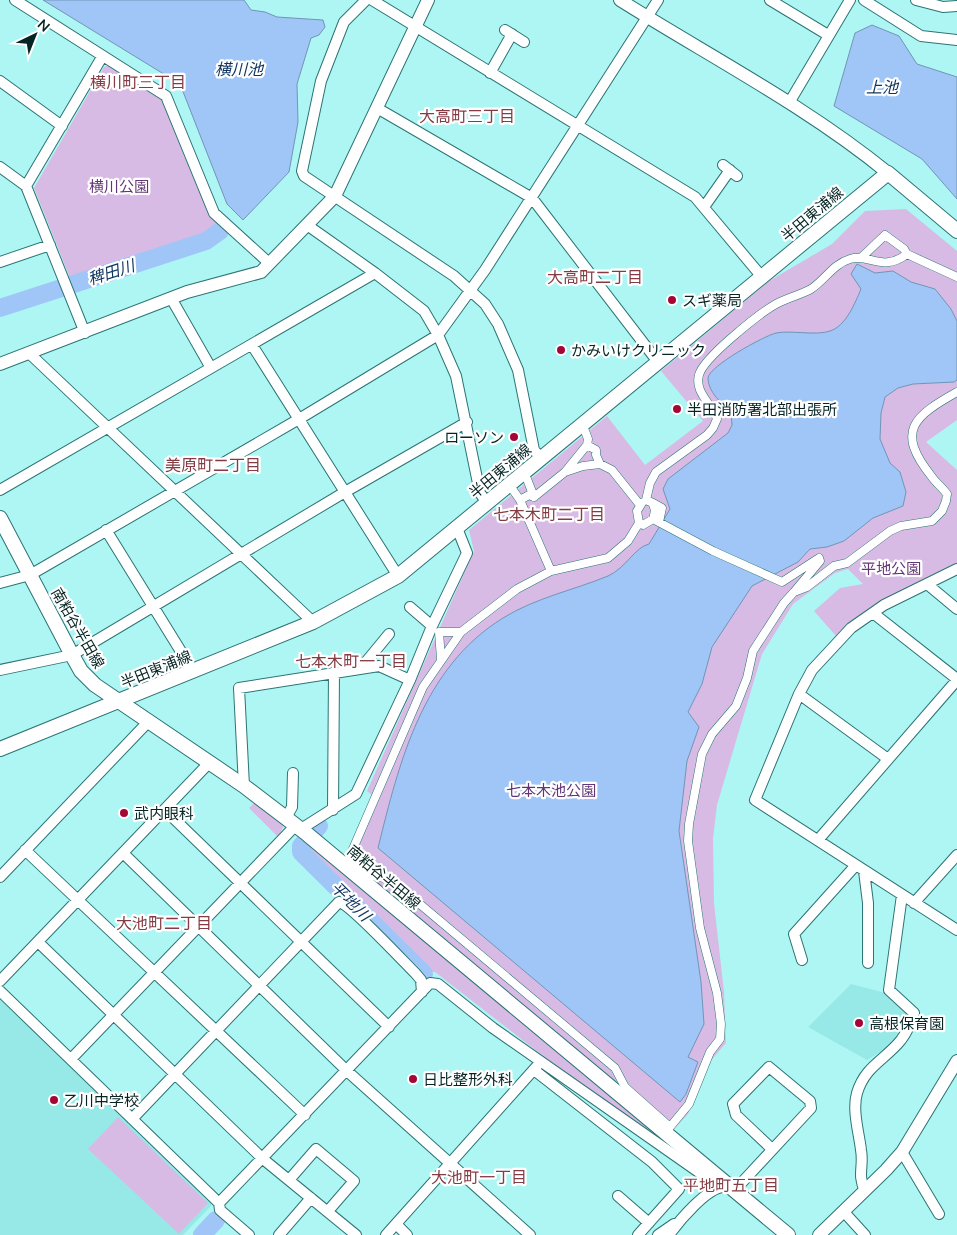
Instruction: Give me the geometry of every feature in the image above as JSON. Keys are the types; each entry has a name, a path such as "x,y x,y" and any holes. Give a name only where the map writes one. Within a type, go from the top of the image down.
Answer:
{"main road":[{"path":"888,172 957,231"},
{"name":"半田東浦線","path":"0,749 313,622 398,576 762,278 888,172"},
{"name":"南粕谷半田線","path":"0,518 72,655 88,678 148,722 244,786 300,829 550,1035 728,1188 788,1235"}],"street":[{"path":"15,0 102,58 166,96 214,213 270,263"},
{"path":"366,0 344,22 321,80 302,171 304,176 472,290 485,304 508,346 518,370 534,450 541,458"},
{"path":"372,0 695,197 762,278"},
{"path":"0,364 85,333 171,298 261,272 335,196 428,0"},
{"path":"620,0 789,103 868,156 888,172"},
{"path":"0,583 30,575 299,419 438,335 472,290 658,0"},
{"path":"770,0 828,35"},
{"path":"789,103 850,0"},
{"path":"864,0 921,36 957,40"},
{"path":"916,0 943,7 957,6"},
{"path":"490,73 508,32 524,42"},
{"path":"26,186 102,58"},
{"path":"0,81 62,126"},
{"path":"377,108 532,198 658,362"},
{"path":"0,167 26,186 85,333"},
{"path":"704,208 730,170"},
{"path":"307,225 420,307 438,335 456,376 467,422 480,493 487,502"},
{"path":"639,523 643,525 658,522 712,551 782,582 819,558 820,561 784,603 753,651 747,678 736,706 712,734 702,754 689,824 688,842 700,928 711,966 721,1024 720,1040 710,1052 689,1104 670,1127 625,1087 615,1068 390,879 367,875 349,858 423,687 461,632 518,589 550,571 608,558 628,541 639,523 637,511 646,503 650,483 656,472 713,428 717,419 701,395 698,383 698,376 702,367 754,318 777,304 812,288 834,268 849,259 862,256 885,233 904,249 907,254 957,277"},
{"path":"0,262 50,245"},
{"path":"862,256 879,263 899,260 907,254"},
{"path":"0,490 375,273"},
{"path":"171,298 211,368"},
{"path":"252,345 398,576"},
{"path":"30,354 313,622"},
{"path":"794,592 807,587 834,566 847,563 890,532 901,526 932,521 942,511 947,494 931,476 914,448 911,434 915,423 924,411 957,392"},
{"path":"0,670 72,655 345,492 467,422"},
{"path":"565,472 570,463 587,445 588,438 585,431"},
{"path":"587,445 593,446 596,450 600,464"},
{"path":"534,497 565,472 582,466 600,464 612,470 655,511 658,522"},
{"path":"527,479 534,497"},
{"path":"514,490 550,571"},
{"path":"520,500 529,495 534,497"},
{"path":"71,1059 241,882 300,829 356,794 435,629 467,553 457,528"},
{"path":"106,530 193,671"},
{"path":"957,569 884,605 851,628 812,670 799,694 755,800 957,930"},
{"path":"927,584 957,609"},
{"path":"410,607 435,629 461,632"},
{"path":"818,840 957,680 873,613"},
{"path":"435,629 441,659"},
{"path":"361,668 389,634"},
{"path":"244,786 239,688 379,666 410,680"},
{"path":"332,810 334,672"},
{"path":"799,694 888,760"},
{"path":"0,876 148,722"},
{"path":"0,981 209,763"},
{"path":"293,773 292,807 300,829"},
{"path":"165,810 389,1027"},
{"path":"26,850 305,1115"},
{"path":"123,853 347,1071 530,1235"},
{"path":"914,903 957,855"},
{"path":"802,960 794,934 860,868"},
{"path":"860,868 868,902 868,963"},
{"path":"865,1191 859,1179 862,1156 856,1093 871,1066 901,1040 914,1013 889,990 902,895"},
{"path":"132,1118 339,902 343,902 416,974 421,980 422,992"},
{"path":"38,942 263,1159 328,1211 353,1234"},
{"path":"219,1203 422,992 434,984 537,1066 652,1162 679,1189 638,1235"},
{"path":"0,992 219,1203 220,1210 249,1235"},
{"path":"819,1235 902,1152 952,1080 957,1061"},
{"path":"537,1066 728,1188"},
{"path":"386,1235 537,1066"},
{"path":"658,1235 728,1188 772,1149 811,1108 810,1101 768,1067 734,1104 736,1115 772,1149"},
{"path":"289,1180 316,1149 354,1180 328,1211"},
{"path":"902,1152 938,1214"},
{"path":"618,1196 648,1223"},
{"path":"279,1235 311,1198"},
{"path":"844,1212 865,1235"},
{"path":"669,1235 681,1219"},
{"path":"396,1224 407,1235"}],"shaded area":[{"name":"高根保育園","path":"851,984 893,995 911,1013 902,1031 889,1047 867,1060 808,1027"},
{"name":"乙川中学校","path":"0,998 211,1201 211,1206 183,1235 0,1235"}],"green space":[{"name":"横川公園","path":"109,65 165,101 221,226 186,245 72,283 34,188 104,67"},
{"name":"七本木池公園","path":"906,209 957,251 957,420 926,442 957,470 957,564 878,604 863,613 836,636 814,611 840,588 863,584 848,569 835,573 793,604 762,654 717,805 713,839 714,903 724,992 726,1043 709,1063 688,1114 675,1128 627,1085 618,1067 353,842 373,796 367,791 474,551 469,530 607,416 645,465 703,421 661,371 769,281 832,244 865,211"},
{"path":"256,801 284,825 278,837 249,808"},
{"path":"309,842 695,1164 552,1063 435,972 426,972 305,852"},
{"path":"371,878 387,881 613,1071 618,1085"},
{"path":"118,1117 208,1203 179,1234 88,1149"}],"water":[{"name":"横川池","path":"43,0 244,0 251,10 265,12 277,17 323,20 325,27 319,35 311,38 297,84 298,122 289,172 243,220 227,204 180,84"},
{"name":"上池","path":"872,25 899,36 917,64 957,77 957,199 922,159 834,106 855,33"},
{"name":"七本木池公園","path":"857,264 875,273 893,271 911,282 935,289 951,309 957,321 957,380 954,382 913,384 898,388 885,397 881,413 880,439 890,463 900,472 906,492 903,506 873,518 844,541 827,547 810,549 798,562 752,586 712,647 702,684 688,712 699,727 687,761 679,831 701,982 704,1024 688,1057 698,1062 686,1094 680,1102 378,848 405,751 433,690 452,663 475,639 503,618 528,605 608,576 620,568 639,549 649,544 670,509 663,489 668,479 728,433 732,425 731,412 710,388 708,378 711,373 717,366 738,352 776,333 818,333 836,328 849,313 861,289 851,274"}],"waterway":[{"name":"稗田川","path":"0,308 206,241 220,231"},
{"name":"平地川","path":"319,826 301,846 301,852 424,974"},
{"name":"平地川","path":"202,1235 216,1220"}],"place":[{"name":"スギ薬局","path":"672,300"},
{"name":"かみいけクリニック","path":"561,350"},
{"name":"半田消防署北部出張所","path":"677,409"},
{"name":"ローソン","path":"514,437"},
{"name":"武内眼科","path":"124,813"},
{"name":"高根保育園","path":"859,1023"},
{"name":"日比整形外科","path":"413,1079"},
{"name":"乙川中学校","path":"54,1100"}],"district":[{"name":"横川町三丁目","path":"138,82"},
{"name":"大高町三丁目","path":"467,116"},
{"name":"大高町二丁目","path":"595,277"},
{"name":"美原町二丁目","path":"213,465"},
{"name":"七本木町二丁目","path":"549,514"},
{"name":"七本木町一丁目","path":"351,661"},
{"name":"大池町二丁目","path":"164,923"},
{"name":"大池町一丁目","path":"479,1177"},
{"name":"平地町五丁目","path":"731,1185"}],"park label":[{"name":"平地公園","path":"891,568"}]}
